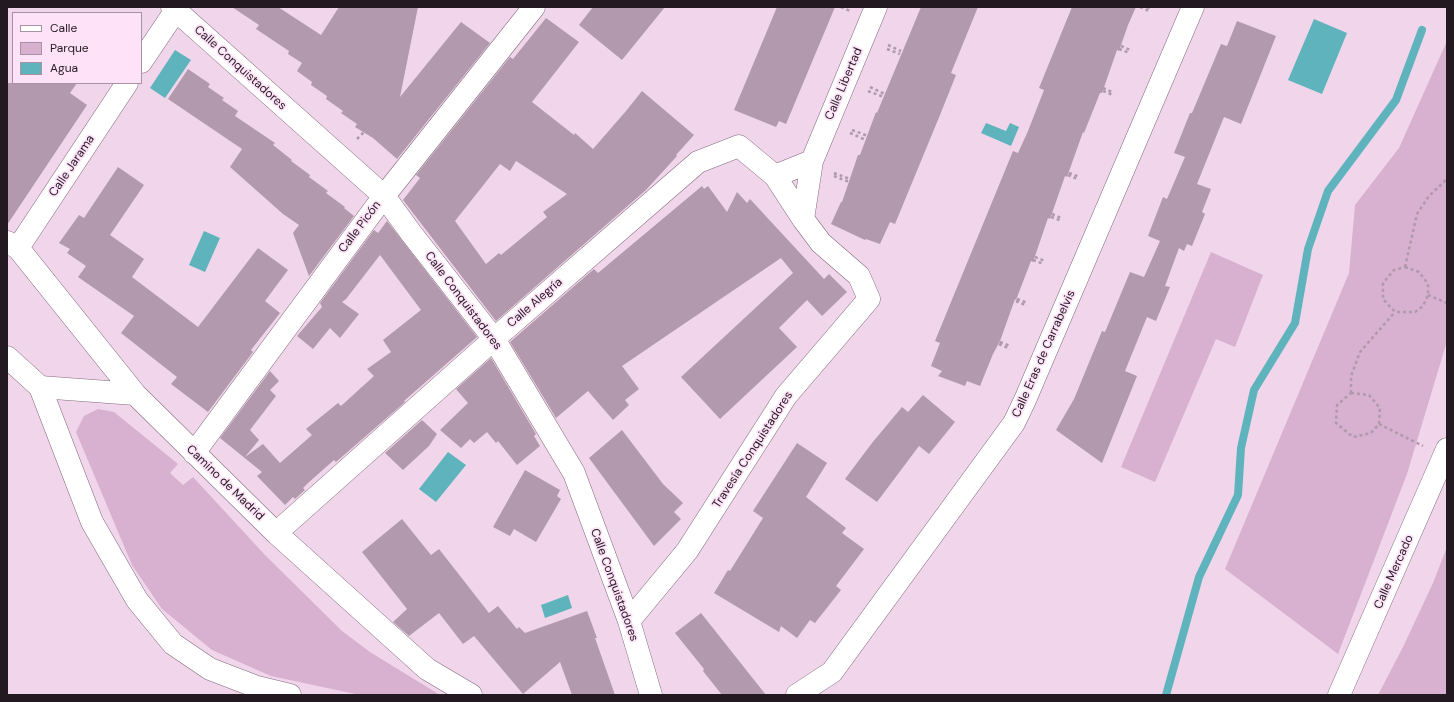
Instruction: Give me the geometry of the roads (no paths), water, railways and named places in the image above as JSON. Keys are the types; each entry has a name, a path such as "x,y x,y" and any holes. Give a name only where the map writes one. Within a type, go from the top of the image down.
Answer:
{"street":[{"name":"Calle Picón","path":"194,453 384,196 534,7"},
{"name":"Calle Libertad","path":"812,161 876,7"},
{"name":"Calle Eras de Carrabelvis","path":"797,695 832,672 1014,423 1193,7"},
{"name":"Calle Conquistadores","path":"175,8 384,196 410,232 494,339 574,473 629,621 651,695"},
{"path":"142,60 175,8"},
{"name":"Calle Jarama","path":"12,245 126,84"},
{"name":"Calle Alegría","path":"276,533 494,339 698,162 739,146 774,176"},
{"path":"803,219 774,176 812,161"},
{"path":"803,219 812,161"},
{"name":"Travesía Conquistadores","path":"629,621 688,551 786,396 869,299 859,276 821,243 803,219"},
{"name":"Camino de Madrid","path":"12,245 135,394 194,453 276,533 426,669 471,695"},
{"path":"7,357 40,387 92,522 137,600 173,644 210,669 257,687 290,695"},
{"path":"40,387 135,394"},
{"name":"Calle Mercado","path":"1339,695 1446,452"}],"water":[{"path":"1314,19 1347,33 1322,94 1288,80"},
{"path":"175,50 191,60 165,98 150,88"},
{"path":"986,123 1006,131 1010,123 1019,127 1011,146 981,133"},
{"path":"204,231 220,238 205,272 189,265"},
{"path":"448,452 466,465 436,502 419,489"},
{"path":"568,595 572,608 545,618 541,605"}],"waterway":[{"path":"1166,695 1199,577 1238,495 1241,448 1254,390 1295,323 1308,249 1328,191 1396,100 1422,30"}]}
